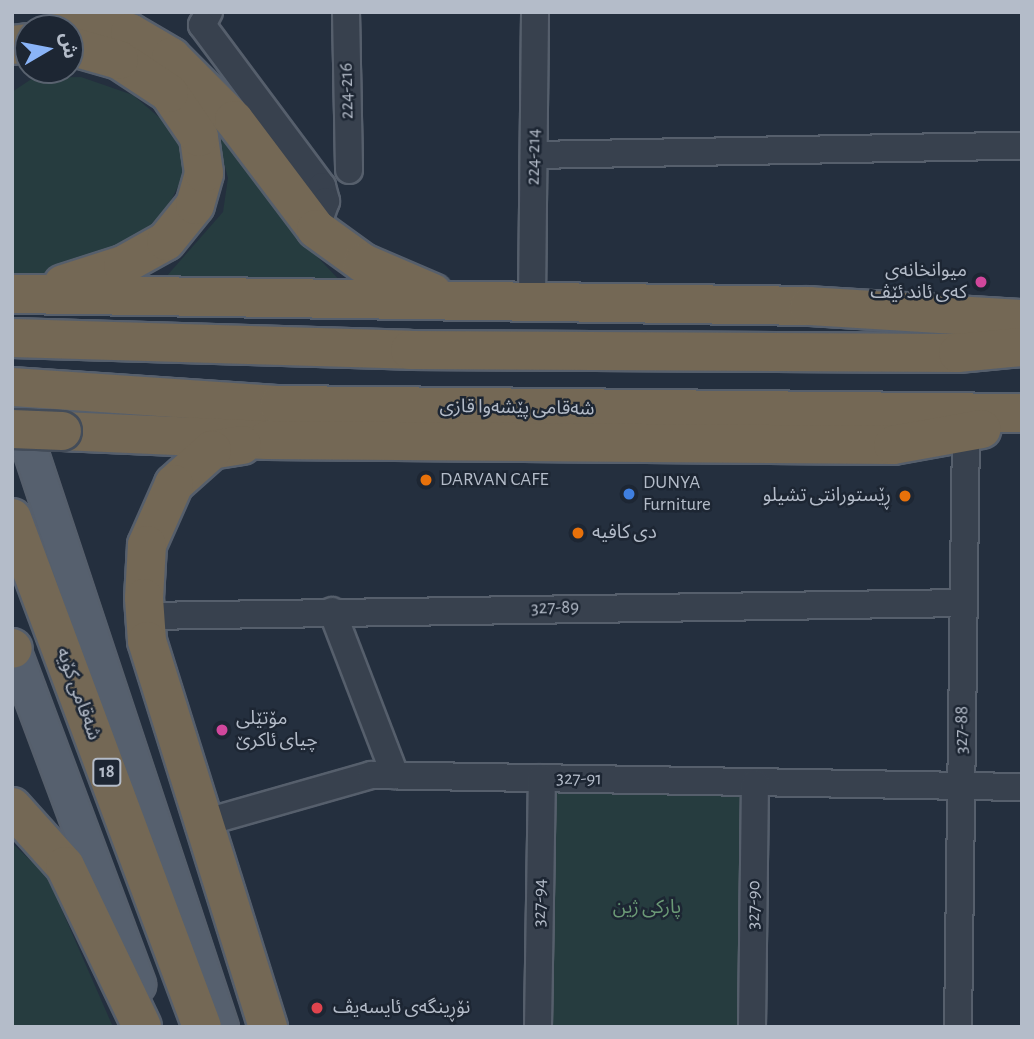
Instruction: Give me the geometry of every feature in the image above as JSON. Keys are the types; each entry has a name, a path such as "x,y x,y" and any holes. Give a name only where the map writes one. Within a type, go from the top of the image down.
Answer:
{"highway":[{"path":"71,12 130,33 189,71 316,229 380,272 461,302"},
{"path":"21,294 153,250 182,225 201,190 201,146 181,105 137,69 84,51"},
{"path":"21,294 915,309 1022,319"},
{"path":"12,338 424,350 958,353 1022,347"},
{"name":"شەقامی پێشەوا قازی","path":"12,387 63,388 279,405 1022,416"},
{"path":"12,429 267,440 893,445 966,433 1022,416"},
{"path":"267,440 212,450 174,484 147,545 146,616 147,641 268,1027"},
{"name":"شەقامی کۆیە","path":"12,518 202,1027"},
{"path":"12,807 65,866 142,1027"}],"main road":[{"path":"12,396 220,1027"},
{"name":"18","path":"12,648 155,1027"}],"street":[{"path":"209,12 202,25 322,186 326,201 316,229"},
{"name":"224-216","path":"346,12 349,170"},
{"name":"224-214","path":"532,301 535,12"},
{"path":"534,155 1022,146"},
{"name":"327-88","path":"958,1027 966,433"},
{"name":"327-89","path":"146,616 964,603"},
{"path":"332,611 394,775"},
{"name":"327-91","path":"203,823 371,775 1022,787"},
{"name":"327-94","path":"538,1027 542,778"},
{"name":"327-90","path":"752,1027 755,783"}],"green space":[{"path":"84,78 133,95 175,131 187,168 160,223 127,246 62,275 12,276 12,92 24,84 84,84"},
{"path":"224,129 288,226 346,287 165,278 223,212 228,178 217,137"},
{"name":"پارکی ژین","path":"549,785 748,789 746,1027 546,1027"},
{"path":"12,843 47,876 113,1027 12,1027"}],"place":[{"name":"میوانخانەی کەی ئاند ئێڤ","path":"981,282"},
{"name":"DARVAN CAFE","path":"426,480"},
{"name":"DUNYA Furniture","path":"629,494"},
{"name":"ڕێستورانتی تشیلو","path":"905,496"},
{"name":"دى كافيه","path":"578,533"},
{"name":"مۆتێلی چیای ئاکرێ","path":"222,730"},
{"name":"نۆڕینگەی ئایسەیڤ","path":"317,1008"}]}
